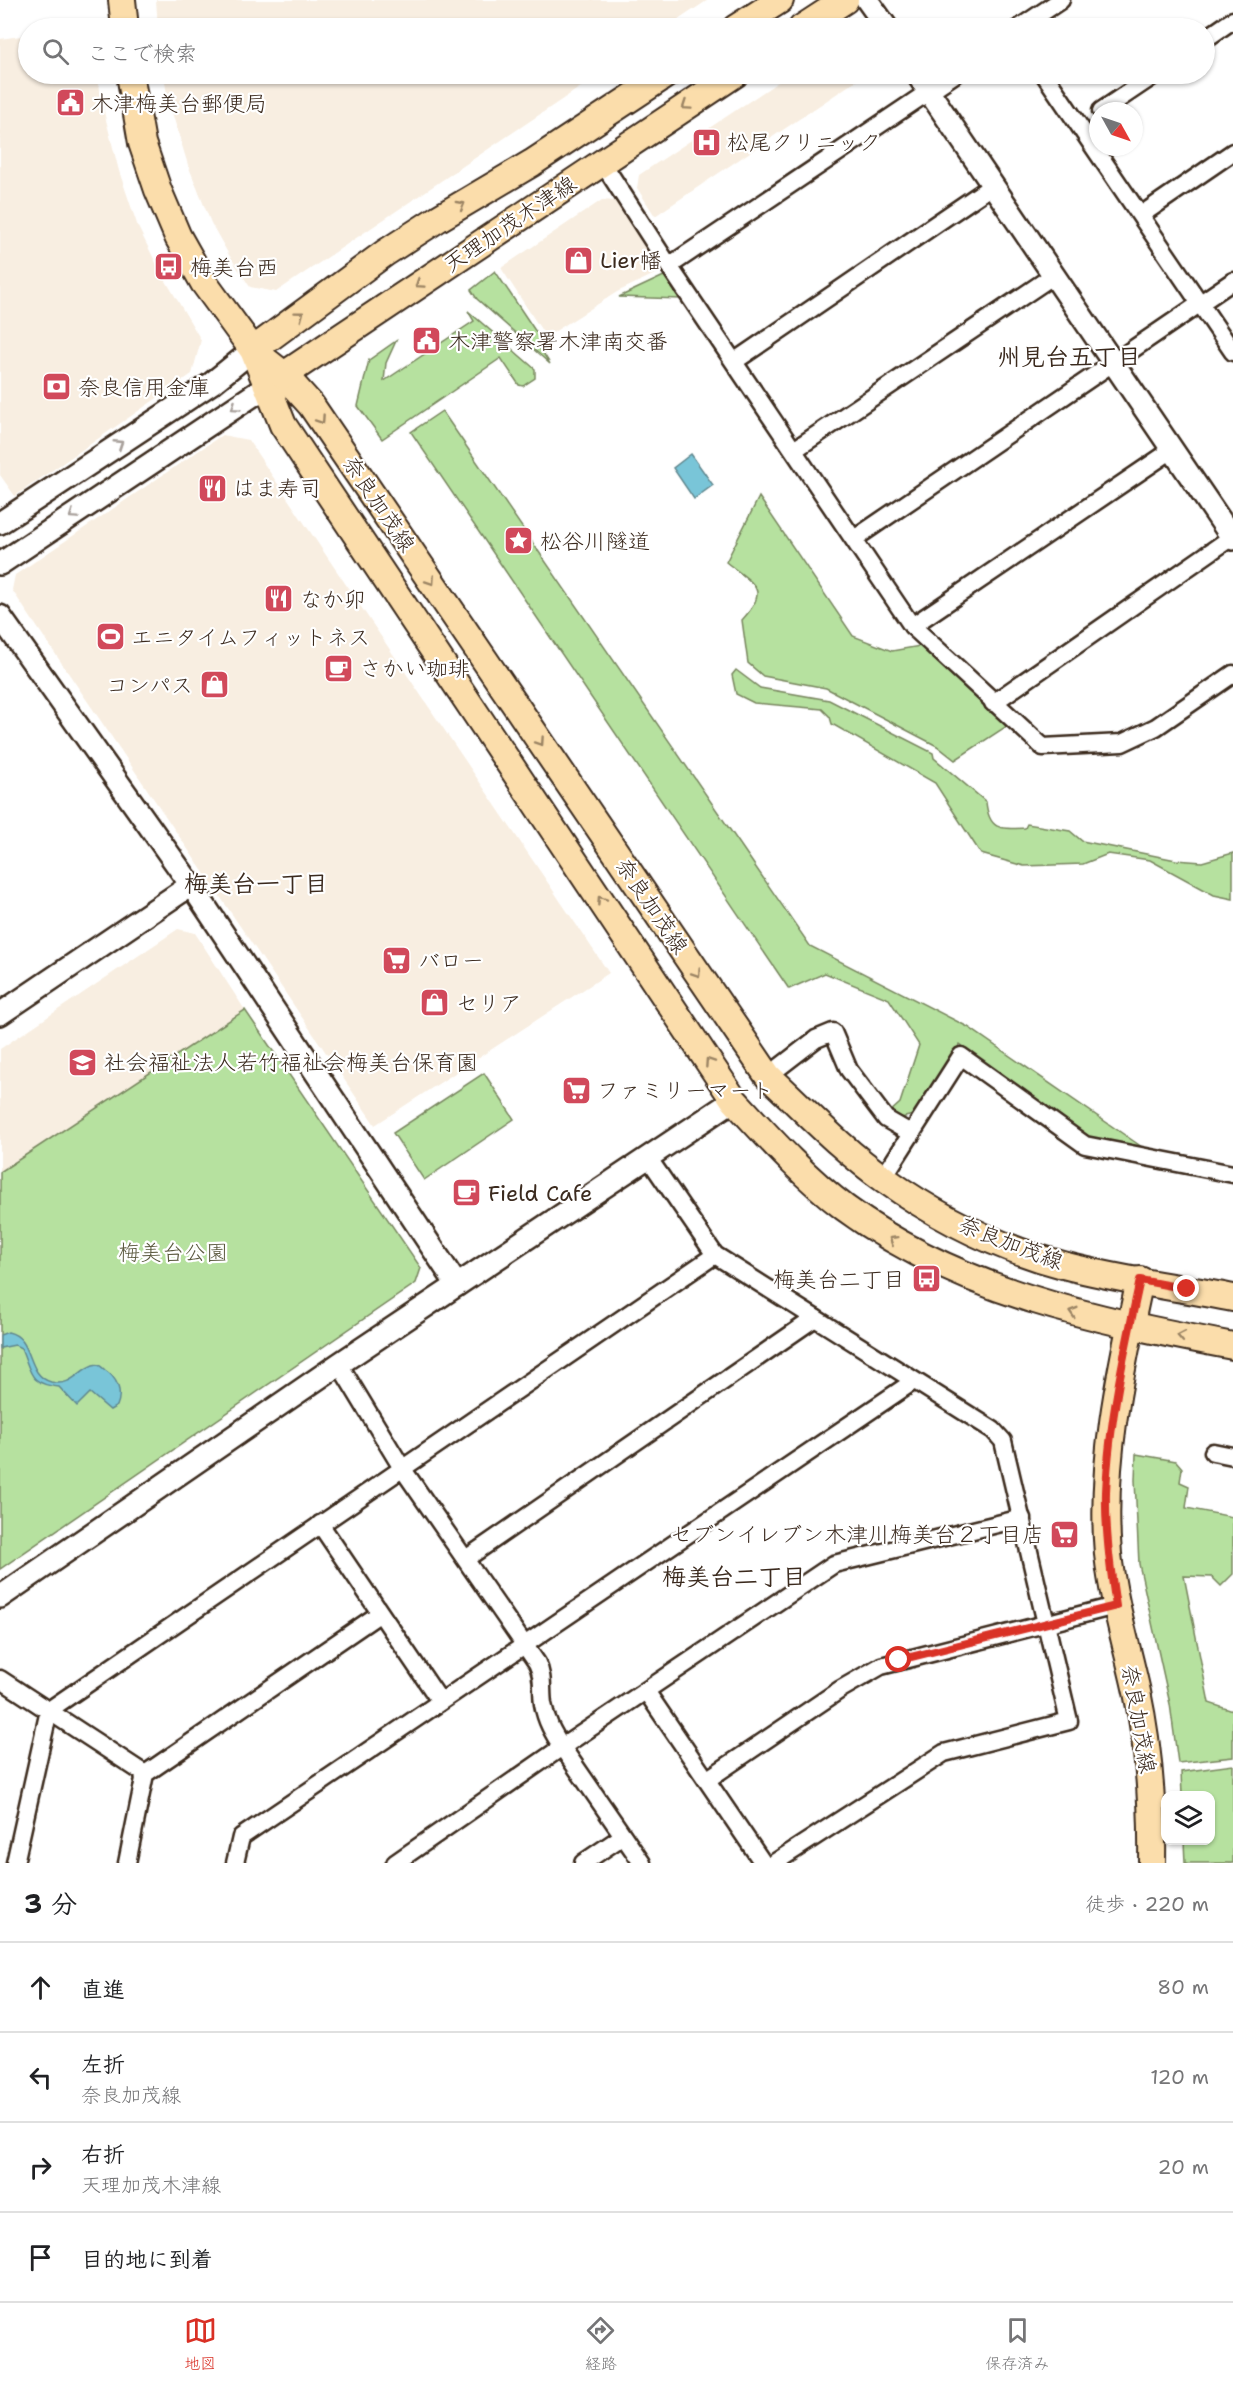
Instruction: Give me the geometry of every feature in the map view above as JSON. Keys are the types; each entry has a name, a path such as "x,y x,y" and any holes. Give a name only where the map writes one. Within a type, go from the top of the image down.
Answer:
{"main road":[{"path":"122,0 124,18"},
{"path":"752,18 780,0"},
{"path":"817,18 845,0"},
{"name":"奈良加茂線","path":"132,84 142,142 158,190 178,237 204,283 276,380 311,405 768,1076 826,1131 883,1178 937,1213 998,1242 1062,1264 1140,1280 1108,1459 1106,1494 1108,1555 1116,1606 1137,1692 1147,1752 1153,1810 1152,1863"},
{"name":"天理加茂木津線","path":"253,350 385,253 438,218 532,163 652,84"},
{"name":"天理加茂木津線","path":"276,380 720,84"},
{"name":"奈良加茂線","path":"276,380 283,425 734,1100 774,1144 820,1187 870,1226 902,1245 943,1267 1004,1291 1130,1327"},
{"path":"1140,1280 1233,1298"},
{"path":"1130,1327 1233,1346"}],"street":[{"path":"867,0 880,18"},
{"path":"1034,18 1061,0"},
{"path":"1215,32 1233,20"},
{"path":"924,84 1232,538 993,703"},
{"path":"669,266 941,84"},
{"path":"1051,84 1233,352"},
{"path":"1115,102 1141,84"},
{"path":"1081,125 1089,120"},
{"path":"1141,215 1233,152"},
{"path":"602,162 669,266 912,626 1043,747 1122,743 1156,727 1233,674"},
{"path":"735,361 993,185"},
{"path":"794,450 1054,275"},
{"path":"854,539 1233,281"},
{"path":"0,523 212,382 253,350"},
{"path":"0,564 276,380"},
{"path":"912,626 1172,450"},
{"path":"0,616 191,885 457,1285"},
{"path":"0,1014 191,885"},
{"path":"768,1076 816,1039 833,1032 849,1070 886,1119 912,1134"},
{"path":"883,1178 961,1056 1085,1145 1233,1174"},
{"path":"0,1597 339,1364 734,1100"},
{"path":"647,1156 715,1255 993,1430 1003,1441 1069,1721 944,1753 774,1863"},
{"path":"15,1863 49,1710 715,1255"},
{"path":"467,1558 815,1318"},
{"path":"339,1364 402,1468 467,1558 541,1670 545,1714 549,1726 642,1863"},
{"path":"236,1863 241,1837 914,1381"},
{"path":"1213,1452 1233,1456"},
{"path":"395,1863 562,1747 834,1564 1022,1518"},
{"path":"320,1524 440,1701"},
{"path":"708,1779 841,1689 881,1665 1116,1606"},
{"path":"127,1863 145,1774 380,1614"},
{"path":"0,1678 145,1774"},
{"path":"646,1691 763,1863"},
{"path":"583,1863 623,1836"}],"shaded area":[{"path":"156,0 708,0 681,18 157,18"},
{"path":"18,36 18,84 99,84 119,171 138,227 160,271 201,340 192,374 15,496 0,475 0,39"},
{"path":"165,84 585,84 276,292 250,287 211,223 188,165"},
{"path":"775,84 851,84 655,216 637,188 639,175"},
{"path":"602,200 615,201 661,271 617,292 546,337 501,268"},
{"path":"222,435 248,440 609,973 375,1125 12,590 15,575"},
{"name":"社会福祉法人若竹福祉会梅美台保育園","path":"178,929 195,933 245,1010 0,1172 0,1049"}],"green space":[{"path":"495,271 544,344 540,348 550,364 477,299 471,290"},
{"path":"666,275 681,299 619,297"},
{"path":"468,311 535,369 535,378 523,386 519,385 501,358 382,439 358,406 369,360 396,341 386,363 384,381 474,321"},
{"path":"442,411 810,946 968,1027 1145,1149 1086,1136 960,1044 913,1115 901,1118 889,1113 900,1103 919,1045 889,999 825,973 789,989 411,432"},
{"path":"759,497 853,636 892,651 920,646 1007,726 955,760 937,746 826,688 763,676 748,663 742,620 756,601 757,594 751,582 726,562"},
{"path":"736,670 760,688 829,700 933,753 934,758 986,802 993,823 1003,828 1025,828 1027,824 1070,831 1082,841 1176,860 1202,862 1233,853 1233,899 1214,895 1150,860 1108,854 1083,864 1024,866 981,854 935,783 832,724 830,717 822,709 754,703 736,694 732,675"},
{"name":"梅美台公園","path":"245,1010 421,1268 416,1283 0,1569 0,1172"},
{"path":"484,1073 514,1119 424,1180 393,1133"},
{"path":"1136,1454 1176,1461 1182,1468 1180,1482 1189,1486 1186,1508 1233,1517 1233,1574 1221,1586 1212,1577 1184,1576 1209,1703 1233,1711 1233,1757 1178,1763 1170,1704 1139,1564"},
{"path":"1233,1765 1233,1863 1185,1863 1184,1845 1215,1845 1215,1791 1182,1791 1181,1772"}],"water":[{"path":"691,454 713,485 694,499 673,468"},
{"path":"8,1332 22,1341 37,1372 51,1382 69,1380 93,1365 101,1367 113,1377 118,1385 117,1406 110,1410 90,1393 77,1406 59,1387 36,1380 32,1376 21,1348 15,1345 0,1348 0,1335"}],"place":[{"name":"木津梅美台郵便局","path":"70,103"},
{"name":"松尾クリニック","path":"706,142"},
{"name":"Lier幡","path":"579,260"},
{"name":"梅美台西","path":"169,267"},
{"name":"木津警察署木津南交番","path":"427,341"},
{"name":"奈良信用金庫","path":"57,387"},
{"name":"はま寿司","path":"212,488"},
{"name":"松谷川隧道","path":"519,541"},
{"name":"なか卯","path":"279,599"},
{"name":"エニタイムフィットネス","path":"110,637"},
{"name":"さかい珈琲","path":"339,668"},
{"name":"コンパス","path":"214,685"},
{"name":"バロー","path":"397,960"},
{"name":"セリア","path":"435,1003"},
{"name":"社会福祉法人若竹福祉会梅美台保育園","path":"83,1062"},
{"name":"ファミリーマート","path":"576,1090"},
{"name":"Field Cafe","path":"467,1193"},
{"name":"梅美台二丁目","path":"926,1279"},
{"name":"セブンイレブン木津川梅美台２丁目店","path":"1065,1534"}],"district":[{"name":"州見台五丁目","path":"1069,357"},
{"name":"梅美台一丁目","path":"256,884"},
{"name":"梅美台二丁目","path":"734,1577"}],"route":[{"path":"899,1660 1116,1606 1108,1555 1106,1494 1108,1459 1140,1280 1187,1289"}]}
